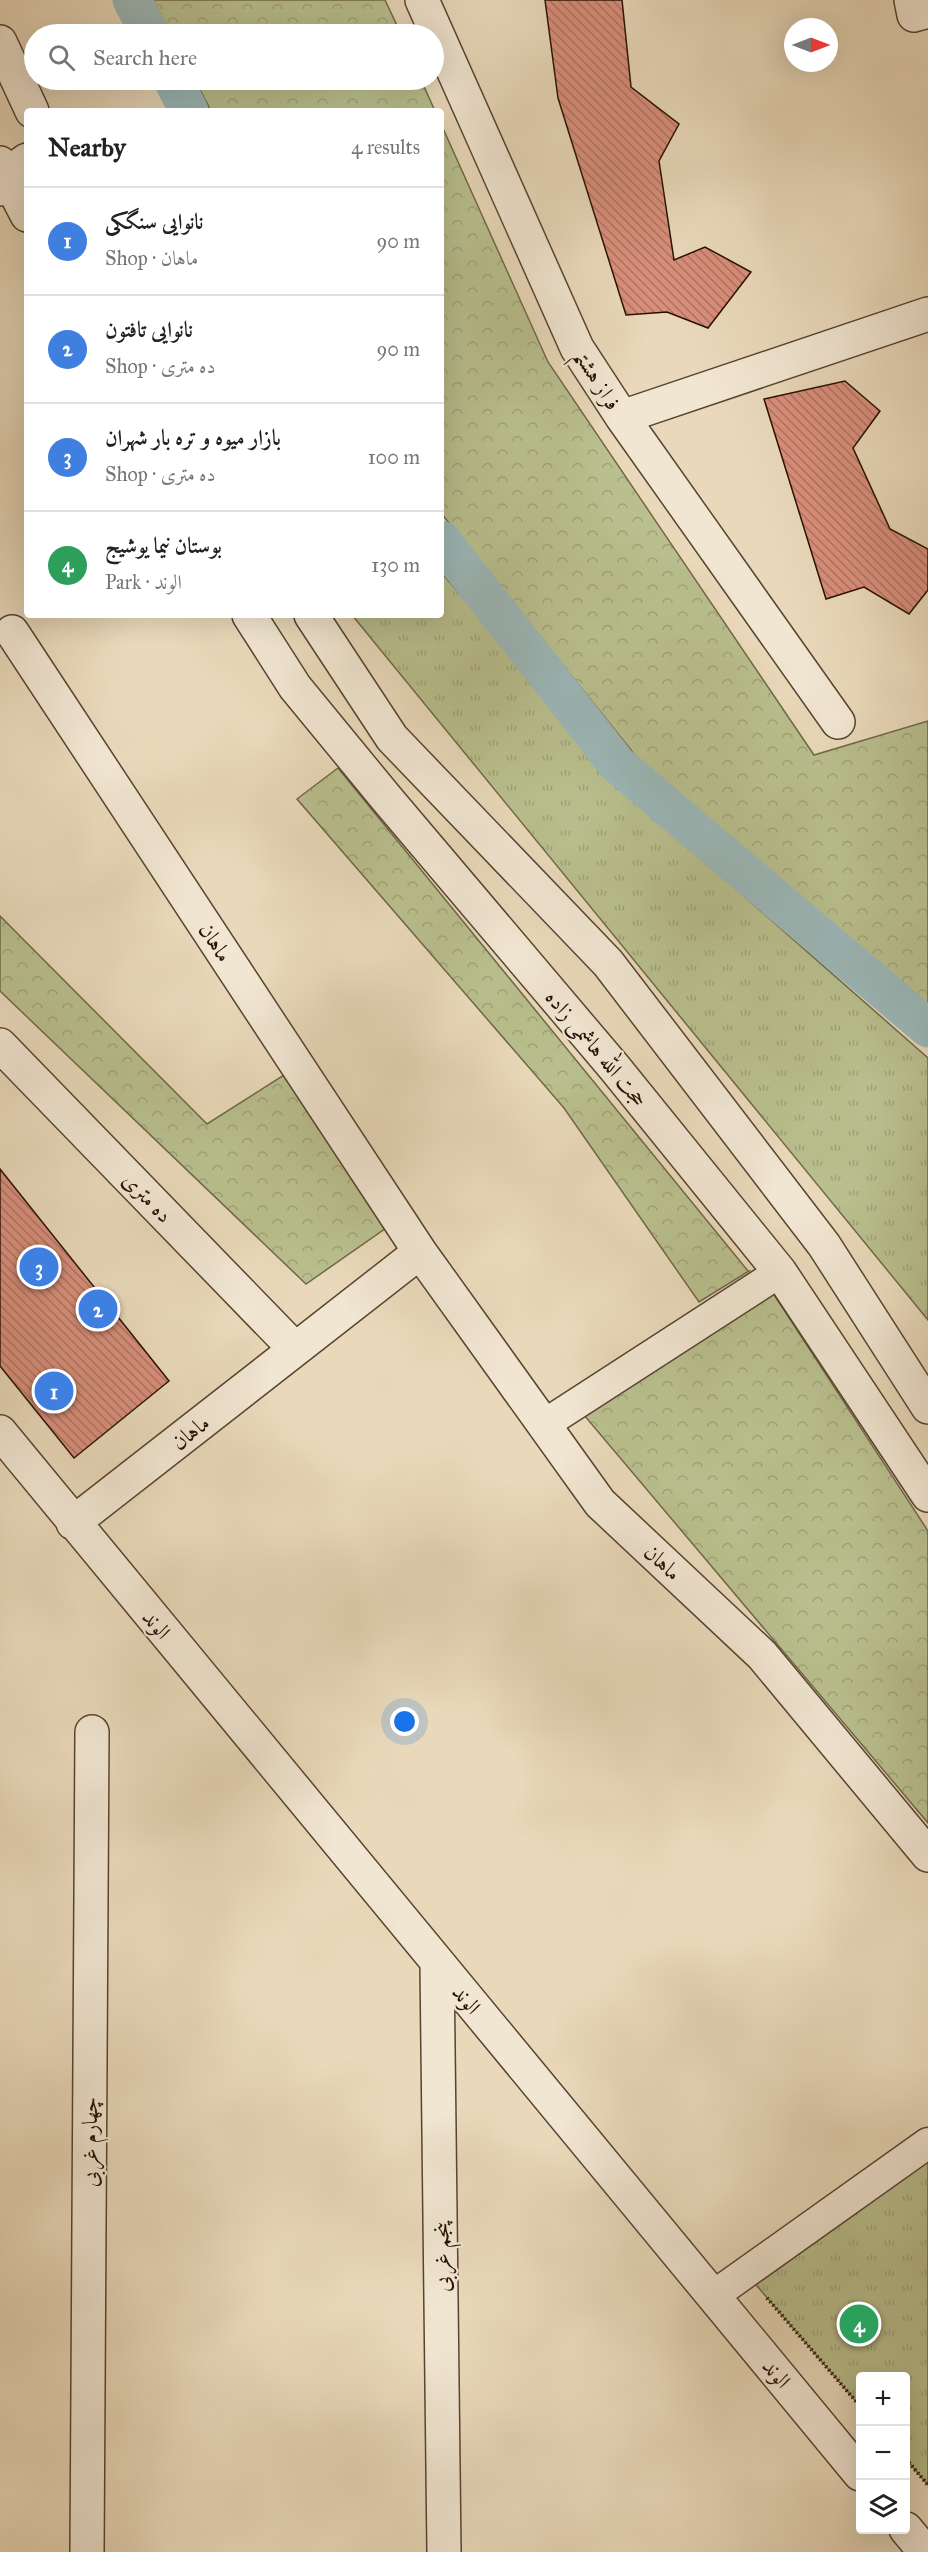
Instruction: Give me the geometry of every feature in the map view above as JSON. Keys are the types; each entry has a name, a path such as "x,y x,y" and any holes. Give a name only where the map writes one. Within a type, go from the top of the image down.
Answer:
{"street":[{"name":"فراز هشتم","path":"422,0 433,24"},
{"path":"911,0 914,15 928,11"},
{"path":"0,42 31,108"},
{"name":"فراز هشتم","path":"444,49 577,348 622,417 838,722"},
{"path":"8,172 24,208"},
{"path":"622,417 928,314"},
{"name":"حجت الله هاشمی زاده","path":"251,618 296,687 614,1067 780,1272 928,1495"},
{"path":"313,618 392,738 608,963 824,1245 928,1407"},
{"name":"ماهان","path":"12,632 420,1252 600,1503 762,1655 928,1855"},
{"name":"ده متری","path":"0,1045 296,1349"},
{"name":"ماهان","path":"73,1523 420,1252"},
{"path":"545,1425 780,1272"},
{"name":"الوند","path":"0,1432 856,2468"},
{"name":"چهارم غربی","path":"87,2552 92,1732"},
{"name":"پنجم غربی","path":"437,1963 444,2552"},
{"path":"713,2296 928,2143"},
{"path":"910,2534 925,2552"}],"path":[{"path":"745,2272 856,2400"},
{"path":"910,2463 928,2485"}],"green space":[{"path":"153,0 385,0 396,24 166,24"},
{"path":"200,90 426,90 434,108 209,108"},
{"path":"444,131 548,362 814,755 928,721 928,1010 647,770 444,517"},
{"path":"444,576 636,801 928,1058 928,1320 354,618 444,618"},
{"path":"338,768 749,1271 699,1302 564,1108 297,799"},
{"path":"0,916 207,1124 298,1066 399,1219 306,1284 0,991"},
{"path":"769,1287 928,1531 928,1823 573,1402"},
{"path":"928,2145 928,2485 910,2464 910,2372 856,2372 856,2401 745,2272"}],"building":[{"path":"545,0 622,0 631,87 679,124 659,161 674,260 705,247 751,272 708,328 667,312 626,315 558,98"},
{"path":"845,381 880,411 853,448 890,529 928,549 928,590 909,614 864,587 826,599 764,399"},
{"path":"0,1169 169,1381 74,1458 0,1366"}],"waterway":[{"path":"132,0 145,24"},
{"path":"178,90 187,108"},
{"path":"444,544 617,764 928,1028"}],"place":[{"name":"بازار میوه و تره بار شهران","path":"39,1267"},
{"name":"نانوایی تافتون","path":"98,1309"},
{"name":"نانوایی سنگکی","path":"54,1391"},
{"name":"بوستان نیما یوشیج","path":"859,2324"}]}
